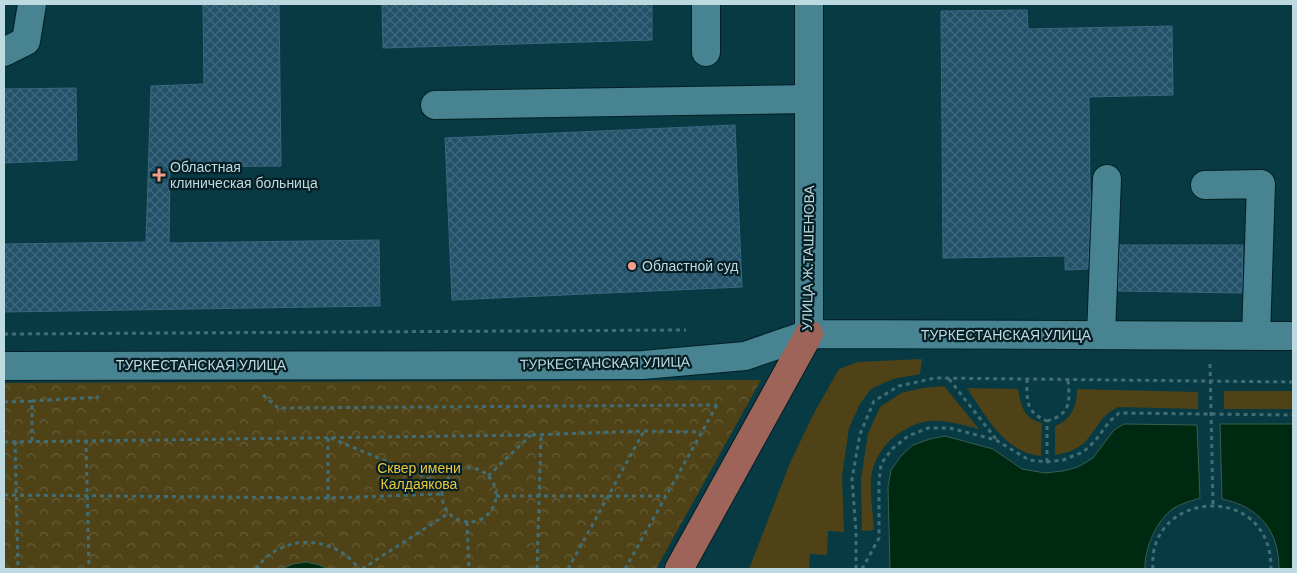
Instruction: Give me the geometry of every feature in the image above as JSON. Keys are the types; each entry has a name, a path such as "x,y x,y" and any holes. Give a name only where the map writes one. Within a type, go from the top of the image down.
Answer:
{"main road":[{"name":"УЛИЦА Ж.ТАШЕНОВА","path":"679,569 809,334"}],"street":[{"path":"4,52 26,41 32,4"},
{"path":"706,4 706,52"},
{"name":"УЛИЦА Ж.ТАШЕНОВА","path":"809,334 810,4"},
{"path":"435,105 809,99"},
{"path":"1101,335 1107,179"},
{"path":"1205,185 1261,184 1256,336"},
{"name":"ТУРКЕСТАНСКАЯ УЛИЦА","path":"4,366 643,365 745,356 809,334 1293,336"}],"path":[{"path":"4,334 689,330"},
{"path":"1210,336 1213,505"},
{"path":"856,569 856,531 852,479 860,434 874,401 899,386 935,378 1293,382"},
{"path":"949,378 996,440"},
{"path":"1028,379 1028,404 1032,412 1047,421 1064,413 1068,406 1068,380"},
{"path":"256,389 278,408 717,405 625,569"},
{"path":"4,402 100,397"},
{"path":"32,401 32,441"},
{"path":"862,569 879,538 879,481 881,464 892,449 908,436 928,428 950,428 996,440 1029,460 1047,462 1063,460 1083,452 1119,413 1293,415"},
{"path":"1047,421 1047,462"},
{"path":"4,442 644,431 701,432"},
{"path":"568,569 644,431"},
{"path":"488,476 532,434"},
{"path":"537,569 541,434"},
{"path":"328,437 444,485"},
{"path":"328,437 328,498"},
{"path":"86,440 88,569"},
{"path":"15,441 18,569"},
{"path":"463,468 475,468 488,476 494,485 496,496 494,505 489,513 479,520 467,522 457,519 449,513 443,504 442,494 444,485 452,474 463,468"},
{"path":"4,495 328,498 442,494"},
{"path":"496,496 666,496"},
{"path":"1153,569 1157,541 1165,527 1175,517 1193,508 1213,505 1231,508 1251,519 1260,529 1270,553 1271,569"},
{"path":"256,569 268,556 280,548 306,542 320,543 333,547 352,559 361,569 449,513"},
{"path":"467,522 469,569"}],"green space":[{"path":"922,359 920,374 893,379 871,389 860,404 849,428 842,476 844,532 828,531 827,555 810,554 809,569 749,569 790,463 813,415 839,369 858,362"},
{"name":"Сквер имени Калдаякова","path":"761,380 656,569 4,569 4,383"},
{"path":"944,386 979,429 948,422 929,421 918,423 898,434 883,449 873,469 871,492 874,530 862,531 861,479 868,434 880,407 901,393"},
{"path":"967,388 1018,389 1024,411 1031,418 1042,423 1041,456 1017,448 997,431"},
{"path":"1077,389 1198,392 1198,409 1119,407 1108,413 1084,443 1071,451 1055,455 1055,426 1066,420 1075,406"},
{"path":"1224,391 1293,391 1293,409 1224,409"}],"shaded area":[{"path":"1124,424 1197,425 1200,498 1177,506 1162,519 1149,544 1145,569 890,569 888,487 891,470 901,456 913,445 945,436 993,449 1022,469 1045,473 1078,467 1093,458 1114,430"},
{"path":"1220,424 1293,424 1293,569 1279,569 1278,555 1271,532 1257,515 1247,508 1222,499"},
{"path":"306,562 320,565 327,569 282,569 293,564"}],"building":[{"name":"Областная клиническая больница","path":"203,4 279,4 281,166 170,167 169,243 379,240 380,306 4,312 4,244 146,242 151,86 204,84"},
{"path":"382,4 652,4 652,40 383,48"},
{"path":"1027,10 1028,29 1172,26 1173,95 1089,97 1091,191 1088,269 1065,270 1065,256 943,258 941,11"},
{"path":"76,88 77,160 4,163 4,89"},
{"path":"735,125 742,287 452,300 445,138"},
{"path":"1120,245 1243,245 1242,293 1118,291"}],"place":[{"name":"Областная клиническая больница","path":"159,175"},
{"name":"Областной суд","path":"632,266"}]}
